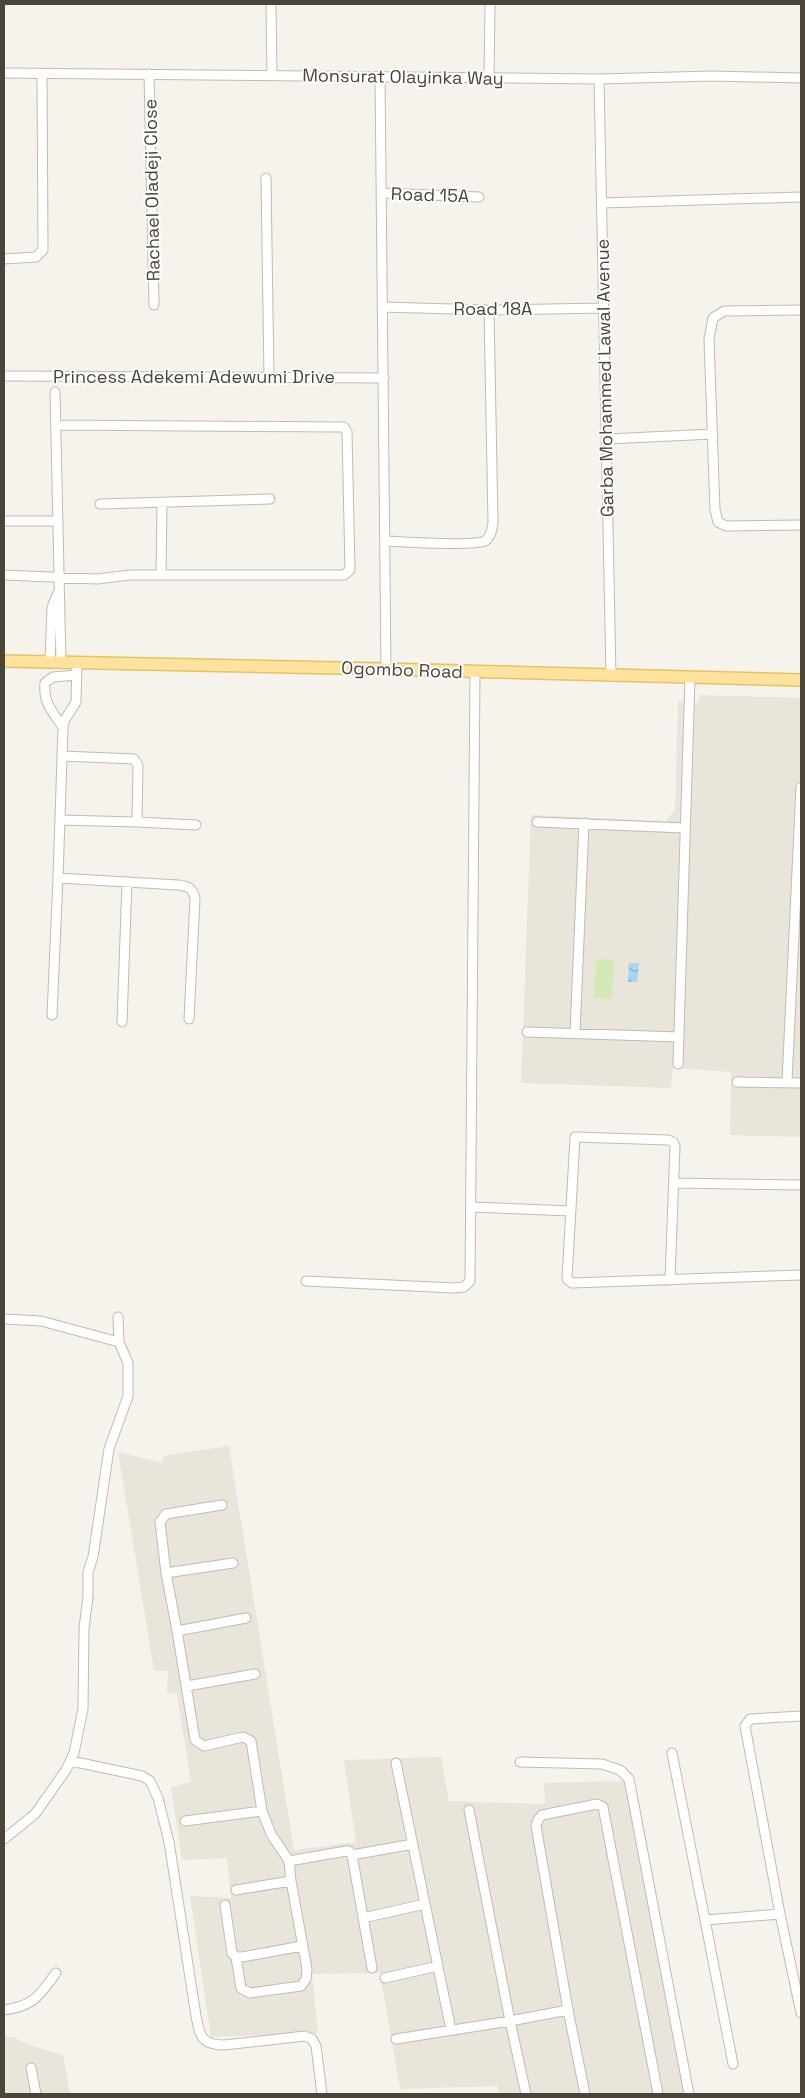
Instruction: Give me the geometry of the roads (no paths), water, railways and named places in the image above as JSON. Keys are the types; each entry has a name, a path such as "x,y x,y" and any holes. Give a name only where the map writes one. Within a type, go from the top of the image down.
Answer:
{"main road":[{"name":"Ogombo Road","path":"4,661 55,662 77,669 242,665 801,680"}],"street":[{"path":"271,4 272,75"},
{"path":"489,77 490,4"},
{"name":"Monsurat Olayinka Way","path":"4,73 600,79 712,76 801,78"},
{"path":"4,259 36,257 43,250 42,74"},
{"name":"Rachael Oladeji Close","path":"150,74 154,305"},
{"path":"380,77 386,670"},
{"name":"Garba Mohammed Lawal Avenue","path":"600,79 611,676"},
{"path":"266,178 269,378"},
{"name":"Road 15A","path":"381,193 479,197"},
{"path":"602,203 801,197"},
{"name":"Road 18A","path":"382,307 489,310 604,308"},
{"path":"386,541 469,542 485,541 489,538 493,523 489,310"},
{"path":"801,310 724,311 713,318 709,339 715,510 718,522 726,526 801,525"},
{"name":"Princess Adekemi Adewumi Drive","path":"4,376 384,378"},
{"path":"54,392 58,578 61,607 55,662"},
{"path":"4,575 102,579 121,575 161,574 347,574 350,566 346,429 341,427 56,425"},
{"path":"607,439 713,434"},
{"path":"100,504 270,499"},
{"path":"161,574 162,503"},
{"path":"4,521 58,521"},
{"path":"52,1015 63,727 64,721 76,702 77,669 53,677 45,683 45,702 63,727"},
{"path":"306,1281 445,1288 467,1286 470,1278 475,672"},
{"path":"678,1064 690,677"},
{"path":"62,756 130,758 138,761 137,822"},
{"path":"787,1082 801,787"},
{"path":"60,820 196,825"},
{"path":"537,822 584,822 685,828"},
{"path":"575,1034 584,822"},
{"path":"58,878 178,885 187,886 193,891 195,899 189,1019"},
{"path":"122,1022 128,882"},
{"path":"527,1032 679,1037"},
{"path":"737,1082 801,1083"},
{"path":"670,1280 675,1146 673,1142 668,1140 578,1136 574,1139 567,1279 569,1282 670,1280 801,1275"},
{"path":"674,1183 801,1185"},
{"path":"471,1207 570,1211"},
{"path":"4,1840 35,1814 71,1761 83,1708 84,1628 88,1597 88,1572 109,1449 128,1396 128,1363 119,1342 118,1317"},
{"path":"4,1319 41,1321 119,1342"},
{"path":"222,1504 166,1514 161,1518 160,1522 166,1573 195,1740 204,1746 244,1737 251,1741 262,1811 271,1834 289,1861 307,1975 301,1986 246,1992 241,1988 236,1956"},
{"path":"166,1573 233,1563"},
{"path":"176,1631 246,1618"},
{"path":"187,1686 255,1674"},
{"path":"801,1716 750,1719 745,1726 780,1914 801,2013"},
{"path":"672,1753 733,2064"},
{"path":"71,1761 142,1776 150,1781 158,1798 169,1842 196,2016 200,2033 205,2041 214,2045 224,2045 305,2036 312,2039 316,2046 322,2094"},
{"path":"520,1762 602,1764 620,1770 629,1779 690,2094"},
{"path":"396,1763 451,2030"},
{"path":"585,2094 568,2010 536,1826 542,1815 597,1804 603,1808 658,2094"},
{"path":"469,1810 526,2094"},
{"path":"185,1821 262,1811"},
{"path":"352,1855 413,1844"},
{"path":"289,1861 349,1851 352,1855 372,1968"},
{"path":"236,1890 291,1881"},
{"path":"363,1918 425,1904"},
{"path":"225,1905 232,1952 236,1956 242,1958 302,1946"},
{"path":"705,1920 780,1914"},
{"path":"385,1978 438,1966"},
{"path":"5,2009 31,2004 56,1973"},
{"path":"396,2039 568,2010"},
{"path":"31,2068 36,2094"}],"water":[{"path":"629,963 639,963 637,982 628,982"}]}
